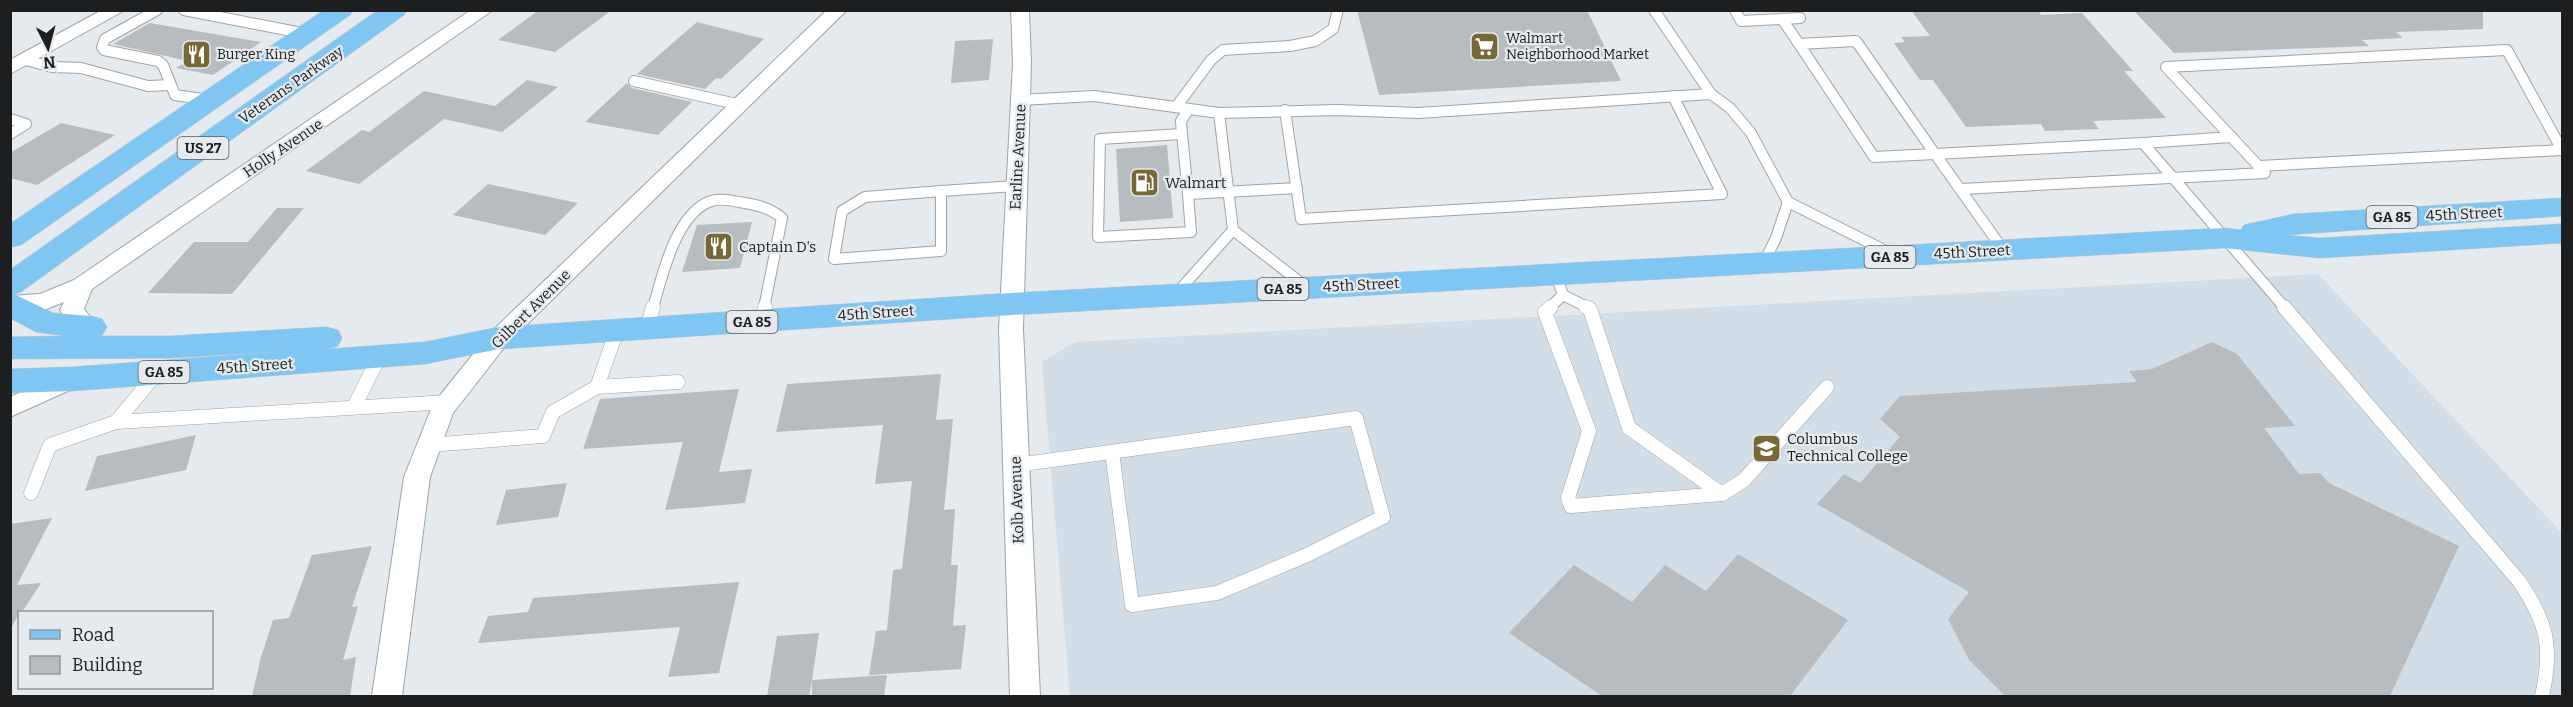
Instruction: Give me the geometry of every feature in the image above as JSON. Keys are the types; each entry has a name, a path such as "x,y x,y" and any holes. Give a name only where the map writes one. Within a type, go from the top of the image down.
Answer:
{"main road":[{"name":"US 27","path":"17,230 341,10"},
{"name":"Veterans Parkway","path":"10,285 395,10"},
{"name":"45th Street","path":"10,348 164,360 379,357 425,353 499,338 1011,304 1307,288 1559,285 1763,264 2224,238 2294,223 2562,207"},
{"name":"45th Street","path":"2224,238 2320,248 2562,234"},
{"path":"10,304 47,324 85,326 164,360"},
{"name":"45th Street","path":"10,381 72,379 164,360 439,331 499,338"}],"street":[{"path":"18,64 116,10"},
{"name":"Holly Avenue","path":"10,304 44,302 82,285 484,10"},
{"name":"Gilbert Avenue","path":"387,696 417,477 442,410 499,338 838,10"},
{"name":"Earline Avenue","path":"1011,304 1020,100 1020,10"},
{"path":"82,285 72,310 85,326"},
{"name":"Kolb Avenue","path":"1011,304 1025,696"},
{"path":"10,408 72,379"}],"lane":[{"path":"157,10 105,39 102,47 104,50 158,61 164,65 175,95 211,100"},
{"path":"184,10 307,34"},
{"path":"1176,107 1211,60 1223,50 1290,46 1315,41 1333,29 1338,10"},
{"path":"1654,10 1711,94 1730,108 1751,133 1788,202 1895,256"},
{"path":"1735,10 1741,21 1800,18 1794,10"},
{"path":"1782,19 1874,157 2232,137"},
{"path":"1799,44 1856,41 2004,250"},
{"path":"1961,189 2265,172 2259,166 2166,67 2507,50 2562,150 2259,166"},
{"path":"18,64 81,68 148,86 170,85"},
{"path":"634,81 741,105"},
{"path":"1020,100 1094,96 1219,113 1285,110 1418,113 1711,94"},
{"path":"1285,110 1301,219 1722,194 1673,96"},
{"path":"1182,134 1100,139 1098,237 1191,232 1181,121 1189,109"},
{"path":"1219,113 1233,230 1307,288"},
{"path":"10,119 26,124 10,134"},
{"path":"2143,143 2532,598 2541,612 2550,654 2542,696"},
{"path":"941,191 941,251 834,259 842,211 855,201 866,197 941,191 1016,186"},
{"path":"1188,194 1297,188"},
{"path":"597,387 632,329 677,235 695,211 710,201 723,199 771,207 782,218 762,321"},
{"path":"1763,264 1776,238 1788,202"},
{"path":"1175,295 1233,230"},
{"path":"1722,494 1629,428 1590,309 1559,285 1545,312 1589,431 1568,498 1570,506 1722,494 1744,480 1827,387"},
{"path":"354,407 379,357"},
{"path":"116,422 164,360"},
{"path":"429,445 543,436 553,412 597,387 678,382"},
{"path":"31,493 50,445 116,422 448,402"},
{"path":"1016,465 1356,418 1383,517 1307,555 1217,593 1132,605 1112,452"}],"shaded area":[{"name":"Columbus Technical College","path":"2318,274 2562,533 2562,696 1070,696 1042,362 1075,342"}],"building":[{"path":"539,10 612,10 555,52 498,40"},
{"name":"Walmart Neighborhood Market","path":"1357,10 1587,10 1621,81 1379,95"},
{"path":"1911,10 2038,10 2041,15 2082,13 2133,71 2124,71 2166,118 2093,121 2099,129 2045,131 2041,124 1966,127 1933,80 1920,80 1894,43 1905,42 1901,37 1930,36"},
{"path":"2483,10 2483,29 2396,32 2403,38 2362,40 2369,46 2174,53 2134,11"},
{"path":"697,22 764,39 721,79 716,78 705,89 637,74"},
{"name":"Burger King","path":"150,23 261,42 213,75 176,68 188,61 113,44"},
{"path":"993,39 989,80 951,83 955,41"},
{"path":"527,80 558,87 502,132 444,119 359,184 306,171 362,130 369,132 424,91 495,106"},
{"path":"627,83 632,88 692,102 658,135 585,122"},
{"path":"61,123 115,135 37,185 10,178 10,153"},
{"name":"Walmart","path":"1167,145 1173,218 1120,222 1116,149"},
{"path":"488,184 578,203 545,235 453,215"},
{"path":"277,208 304,208 232,294 148,293 194,242 248,242"},
{"name":"Captain D's","path":"752,222 740,268 682,272 697,225"},
{"path":"2212,342 2237,354 2295,426 2264,428 2299,474 2320,473 2329,483 2459,546 2390,696 2005,696 1969,660 1948,619 1969,592 1817,504 1844,474 1860,483 1900,437 1880,419 1900,396 2137,382 2129,371 2152,369"},
{"path":"941,374 936,420 953,419 944,510 955,509 951,565 958,565 953,626 966,625 961,669 869,675 876,631 887,630 893,570 902,569 912,481 875,484 883,425 776,432 787,384"},
{"path":"739,389 719,472 752,469 745,503 665,510 683,442 583,449 600,399"},
{"path":"196,435 186,470 85,491 97,456"},
{"path":"567,483 558,517 496,525 506,490"},
{"path":"52,518 17,585 41,583 23,611 18,611 10,630 10,524"},
{"path":"372,546 352,607 358,606 343,660 356,657 350,696 252,696 273,620 289,618 312,555"},
{"path":"1738,554 1848,620 1790,696 1602,696 1509,633 1574,565 1632,602 1665,565 1706,591"},
{"path":"739,582 719,673 668,677 680,627 478,643 488,616 528,612 533,598"},
{"path":"819,633 812,680 887,675 884,696 812,696 812,681 809,696 767,696 777,636"}],"place":[{"name":"Walmart Neighborhood Market","path":"1485,46"},
{"name":"Burger King","path":"196,54"},
{"name":"Walmart","path":"1144,183"},
{"name":"Captain D's","path":"718,247"},
{"name":"Columbus Technical College","path":"1766,448"}]}
